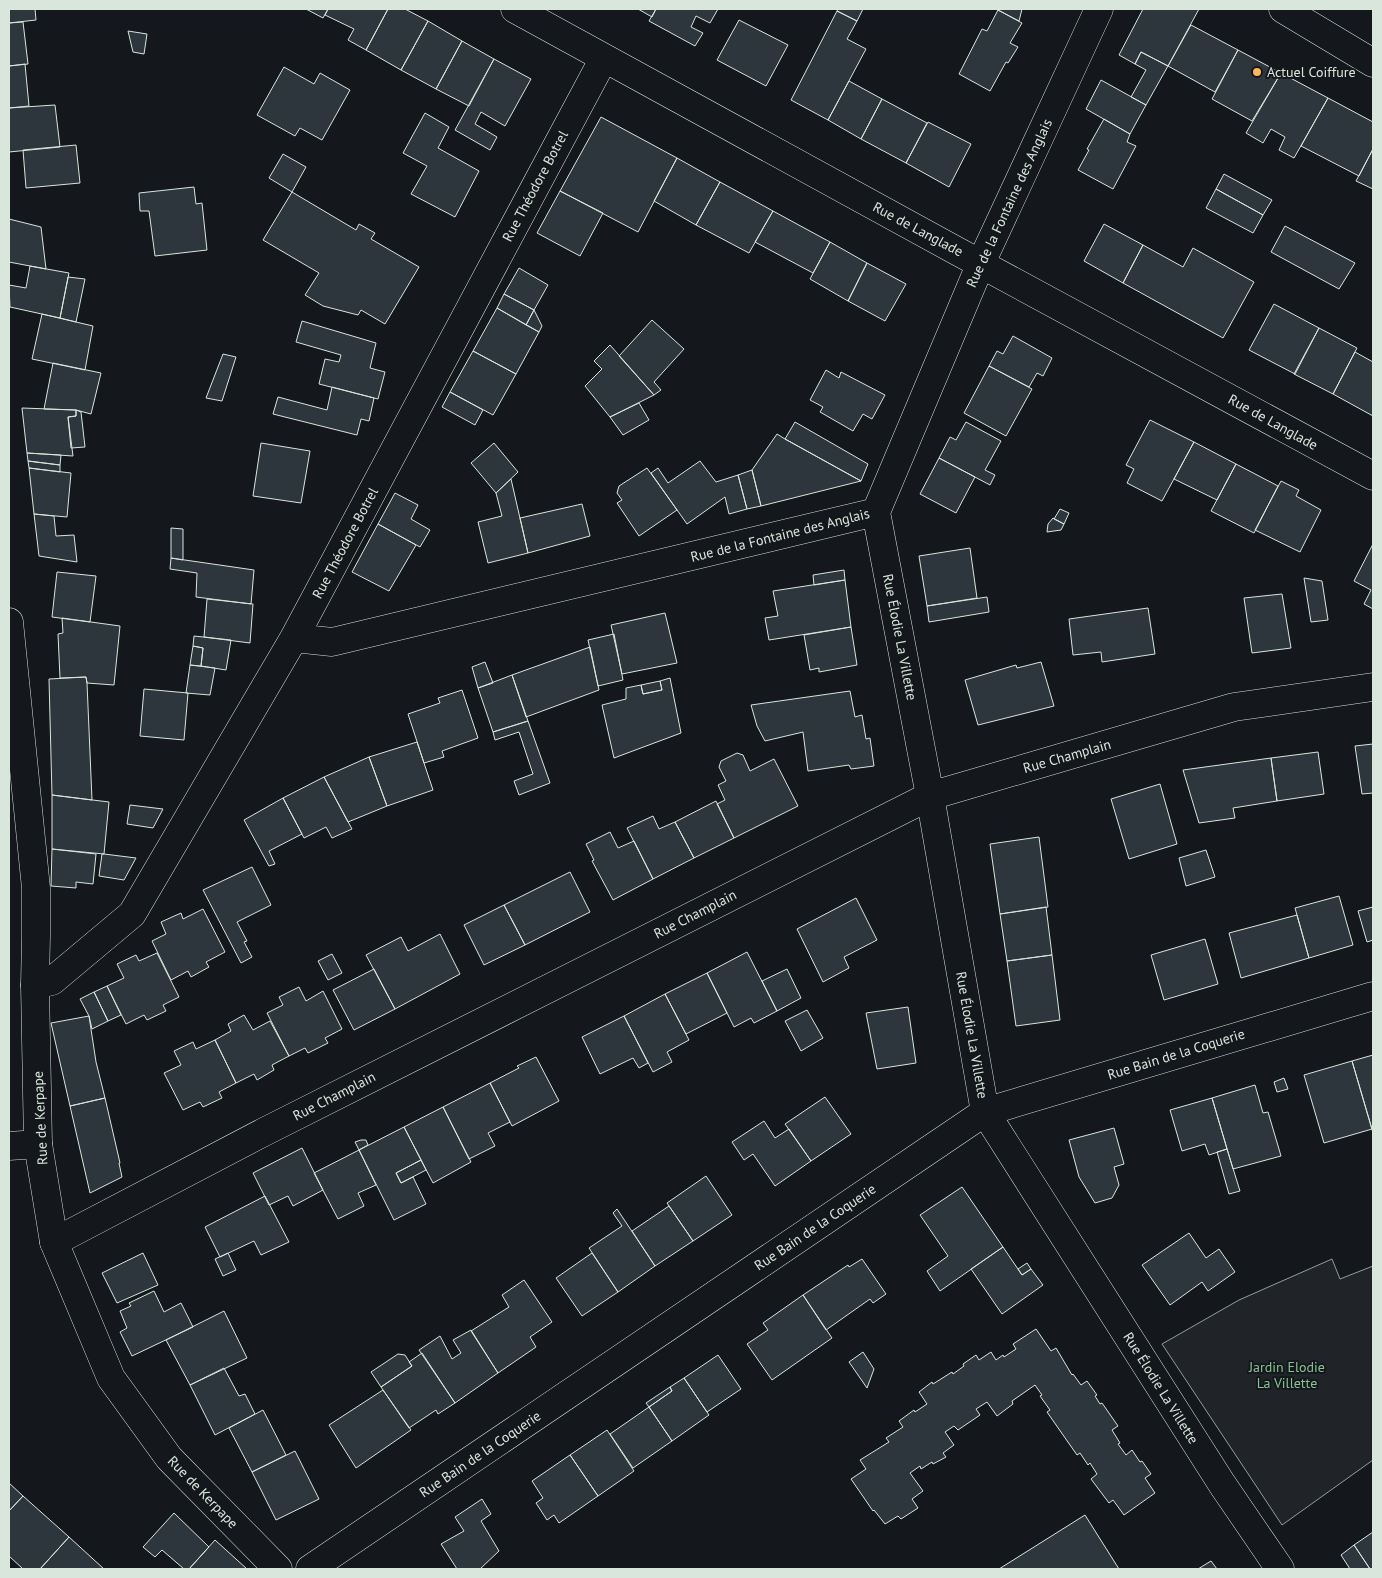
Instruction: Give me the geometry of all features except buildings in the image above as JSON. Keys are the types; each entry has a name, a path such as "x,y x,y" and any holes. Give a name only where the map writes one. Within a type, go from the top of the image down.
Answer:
{"street":[{"name":"Rue de Langlade","path":"515,9 1373,476"},
{"name":"Rue de la Fontaine des Anglais","path":"294,638 332,642 876,512 981,263 1099,9"},
{"path":"1283,9 1373,63"},
{"name":"Rue Théodore Botrel","path":"35,985 52,981 132,914 294,638 604,58"},
{"name":"Rue Élodie La Villette","path":"876,512 930,796 986,1112 1222,1484 1280,1569"},
{"name":"Rue de Kerpape","path":"9,622 36,888 35,985 38,1144 54,1242 111,1378 169,1458 278,1569"},
{"name":"Rue Champlain","path":"54,1242 264,1132 930,796 1234,707 1373,687"},
{"name":"Rue Bain de la Coquerie","path":"310,1569 986,1112 1373,996"},
{"path":"9,1146 38,1144"}],"green space":[{"name":"Jardin Elodie La Villette","path":"1332,1259 1340,1279 1373,1266 1373,1460 1282,1525 1162,1344 1239,1300"}],"place":[{"name":"Actuel Coiffure","path":"1257,72"}]}
